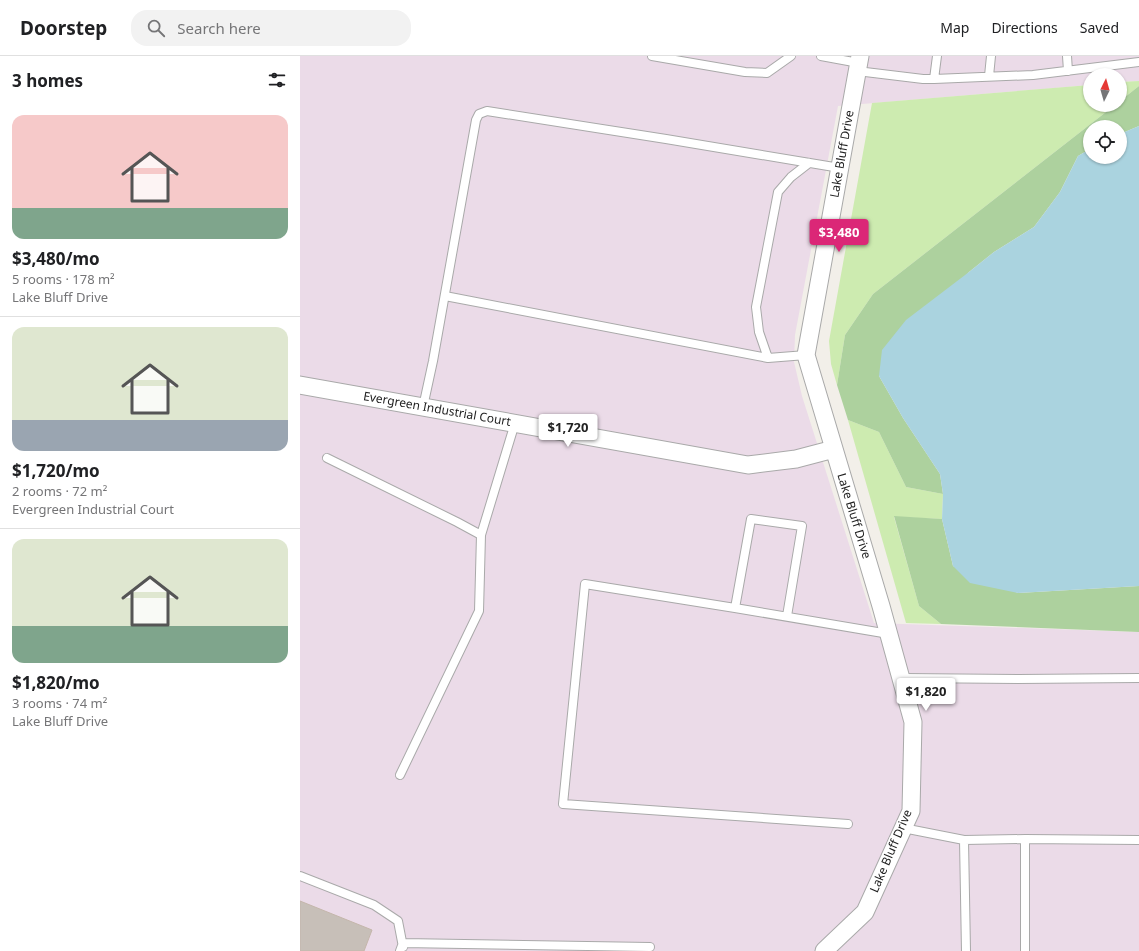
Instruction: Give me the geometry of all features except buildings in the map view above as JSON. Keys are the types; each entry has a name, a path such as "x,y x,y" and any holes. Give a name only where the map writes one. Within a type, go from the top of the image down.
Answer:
{"street":[{"name":"Lake Bluff Drive","path":"824,951 865,912 911,811 913,722 889,634 806,355 859,64"},
{"name":"Evergreen Industrial Court","path":"300,385 748,465 796,459 834,449"}],"lane":[{"path":"652,56 745,72 767,73 791,56"},
{"path":"821,56 923,79 1033,75 1139,62"},
{"path":"934,79 937,56"},
{"path":"989,76 990,56"},
{"path":"1067,56 1068,70"},
{"path":"423,407 433,361 476,120 479,114 487,111 840,168"},
{"path":"768,358 759,332 756,307 778,192 791,177 809,163"},
{"path":"445,296 768,358 806,355"},
{"path":"400,774 479,612 481,535 515,423"},
{"path":"327,458 481,535"},
{"path":"735,608 751,518 802,526 787,616"},
{"path":"848,824 563,804 585,584 787,616 889,634"},
{"path":"901,678 1139,678"},
{"path":"903,828 964,840 1139,840"},
{"path":"1025,839 1025,951"},
{"path":"964,840 966,951"},
{"path":"300,876 374,905 398,921 403,947 400,951"},
{"path":"403,947 650,947"}],"shaded area":[{"path":"300,56 1139,56 1139,81 1127,82 1127,68 1083,68 1083,86 838,106 795,335 794,362 802,396 874,623 1139,632 1139,951 300,951"}],"green space":[{"path":"1139,81 1139,86 1127,95 1127,82"},
{"path":"1083,86 1083,112 1106,112 1096,120 1083,120 1083,130 873,294 845,335 837,385 831,364 829,341 872,103"},
{"path":"1139,86 1139,126 1127,131 1127,120 1096,120 1106,112 1127,112 1127,95"},
{"path":"1083,130 1083,153 1078,156 1060,192 1034,227 994,252 969,272 879,376 903,418 940,474 943,494 906,487 879,432 848,420 837,385 845,335 873,294"},
{"path":"848,420 879,432 906,487 943,494 942,519 894,517 919,606 941,624 906,623"},
{"path":"894,516 942,519 953,566 1018,593 1139,586 1139,632 941,624 919,606"}],"water":[{"path":"1139,126 1139,586 1018,593 970,583 953,566 942,519 943,494 940,474 903,418 879,376 882,350 906,320 994,252 1034,227 1060,192 1078,156 1083,153 1083,164 1127,164 1127,131"}]}
